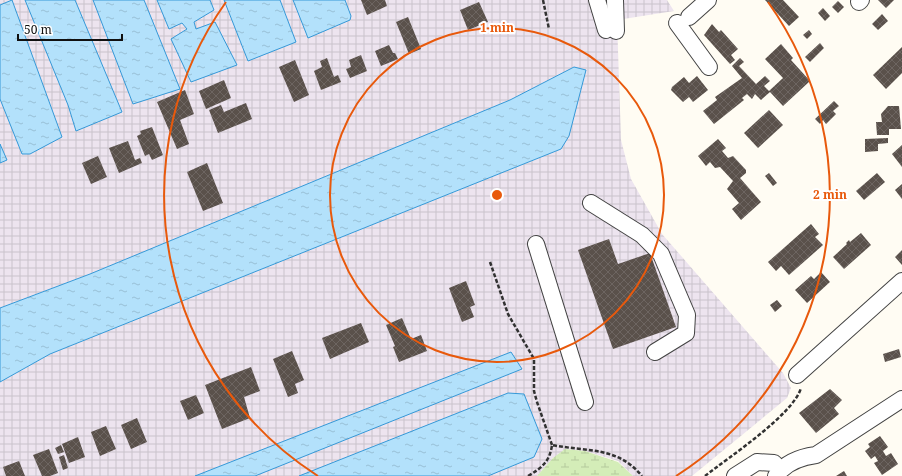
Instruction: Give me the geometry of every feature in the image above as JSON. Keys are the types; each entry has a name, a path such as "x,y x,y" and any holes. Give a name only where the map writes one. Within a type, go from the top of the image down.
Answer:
{"street":[{"path":"597,0 611,31 615,0"},
{"path":"708,0 683,20 709,67"},
{"path":"591,203 642,235 661,254 687,315 686,333 655,352"},
{"path":"536,244 585,402"},
{"path":"799,380 902,281"},
{"path":"735,476 757,462 774,463 778,473 801,457 816,455 902,399"},
{"path":"795,476 801,457"}],"path":[{"path":"543,0 550,29"},
{"path":"490,262 508,314 534,359 534,391 536,402 552,444 548,461 540,469 528,476"},
{"path":"705,476 786,411 799,396 799,380"},
{"path":"552,444 612,454 628,461 642,476"}],"shaded area":[{"path":"0,0 667,0 674,11 617,20 621,140 631,179 662,234 783,373 791,388 787,398 692,476 633,476 618,461 585,451 553,458 537,476 0,476 0,382 50,354 561,149 574,67 510,100 90,274 0,308"}],"green space":[{"path":"565,449 585,451 618,462 633,476 537,476 553,458"}],"water":[{"path":"12,0 62,137 30,154 22,154 0,99 0,5"},
{"path":"25,0 75,0 122,112 76,131 68,105"},
{"path":"93,0 144,0 180,89 133,104"},
{"path":"157,0 210,0 214,10 194,22 196,29 215,22 237,65 191,82 171,39 187,29 182,23 169,29"},
{"path":"224,0 280,0 296,42 248,61"},
{"path":"293,0 345,0 351,16 350,20 308,38"},
{"path":"574,67 586,70 569,136 561,149 50,354 0,382 0,308 90,274 510,100"},
{"path":"0,144 7,160 0,163"},
{"path":"511,352 522,369 255,476 195,476"},
{"path":"508,393 524,394 542,439 534,457 488,476 299,476"}],"building":[{"path":"361,0 385,0 387,6 367,15"},
{"path":"765,0 783,0 799,17 789,26"},
{"path":"878,0 894,0 886,8"},
{"path":"838,1 844,7 838,13 832,7"},
{"path":"479,2 488,22 468,30 460,10"},
{"path":"823,8 830,16 825,21 818,13"},
{"path":"882,14 888,21 878,30 872,24"},
{"path":"408,17 421,49 409,54 396,22"},
{"path":"712,24 719,32 721,30 738,49 731,55 735,60 730,64 704,35"},
{"path":"809,30 812,34 807,39 803,35"},
{"path":"820,43 824,48 810,62 805,57"},
{"path":"781,44 793,58 791,60 810,81 783,106 770,92 761,100 755,94 752,99 747,94 742,98 744,100 714,124 703,111 717,100 715,97 742,78 732,66 740,58 744,62 739,66 756,84 765,76 770,81 764,86 769,91 783,78 765,59"},
{"path":"389,45 398,59 381,66 375,51"},
{"path":"902,47 902,73 886,89 873,75"},
{"path":"361,55 367,71 350,78 346,69 351,67 349,60"},
{"path":"327,58 334,77 338,75 341,82 321,90 314,71 322,67 320,61"},
{"path":"295,60 309,95 294,102 279,67"},
{"path":"697,76 708,90 693,102 689,97 683,102 671,90 672,87 684,77 689,83"},
{"path":"224,80 231,98 206,109 199,91"},
{"path":"185,90 194,114 180,120 189,144 177,149 157,102"},
{"path":"834,101 839,106 833,111 836,114 826,124 823,120 820,124 815,119"},
{"path":"246,103 252,119 218,133 209,110 221,105 224,112"},
{"path":"888,106 899,106 901,129 889,129 889,135 877,135 876,122 882,122 881,114"},
{"path":"769,110 783,125 758,148 744,133"},
{"path":"152,127 163,155 152,160 149,154 145,156 137,136 141,134 140,131"},
{"path":"888,138 888,143 878,144 878,151 865,152 865,139"},
{"path":"718,139 726,148 722,151 728,158 733,156 746,170 746,173 740,178 761,202 741,220 732,209 739,203 727,189 733,181 720,167 715,168 710,162 706,166 698,156"},
{"path":"128,141 135,160 140,158 142,163 119,173 109,148"},
{"path":"902,145 902,167 892,154"},
{"path":"98,156 107,177 91,184 82,163"},
{"path":"207,163 223,203 203,211 187,172"},
{"path":"769,173 777,183 773,186 765,176"},
{"path":"877,173 885,182 864,200 856,191"},
{"path":"902,184 902,199 895,190"},
{"path":"811,224 819,234 815,237 823,245 789,275 781,266 776,271 768,262"},
{"path":"861,233 871,245 844,269 833,257 847,244 846,243 849,240 850,242"},
{"path":"609,239 618,264 650,253 676,327 613,349 578,250"},
{"path":"902,250 902,265 895,257"},
{"path":"821,272 830,282 807,303 795,290 811,276 814,279"},
{"path":"466,281 475,305 470,307 474,317 462,322 449,288"},
{"path":"777,300 782,306 775,312 770,305"},
{"path":"402,318 411,339 421,335 427,351 399,362 393,347 395,346 386,325"},
{"path":"361,323 369,342 330,359 322,338"},
{"path":"899,349 901,357 885,362 883,354"},
{"path":"292,351 304,380 295,384 298,393 288,397 273,359"},
{"path":"251,367 260,391 244,397 250,418 222,429 205,385"},
{"path":"830,389 842,400 834,408 839,414 816,433 799,413"},
{"path":"196,395 204,413 188,420 180,401"},
{"path":"137,418 147,442 131,449 121,425"},
{"path":"106,426 116,449 100,456 91,432"},
{"path":"880,436 888,447 883,451 886,456 891,453 898,464 882,475 874,463 878,461 875,456 871,459 865,451 870,447 868,444"},
{"path":"78,437 85,457 69,463 62,444"},
{"path":"61,445 64,452 58,454 55,448"},
{"path":"49,449 58,473 50,476 42,476 33,455"},
{"path":"64,455 68,468 63,470 59,457"},
{"path":"19,461 25,476 6,476 3,467"},
{"path":"844,471 847,476 836,476"}]}
